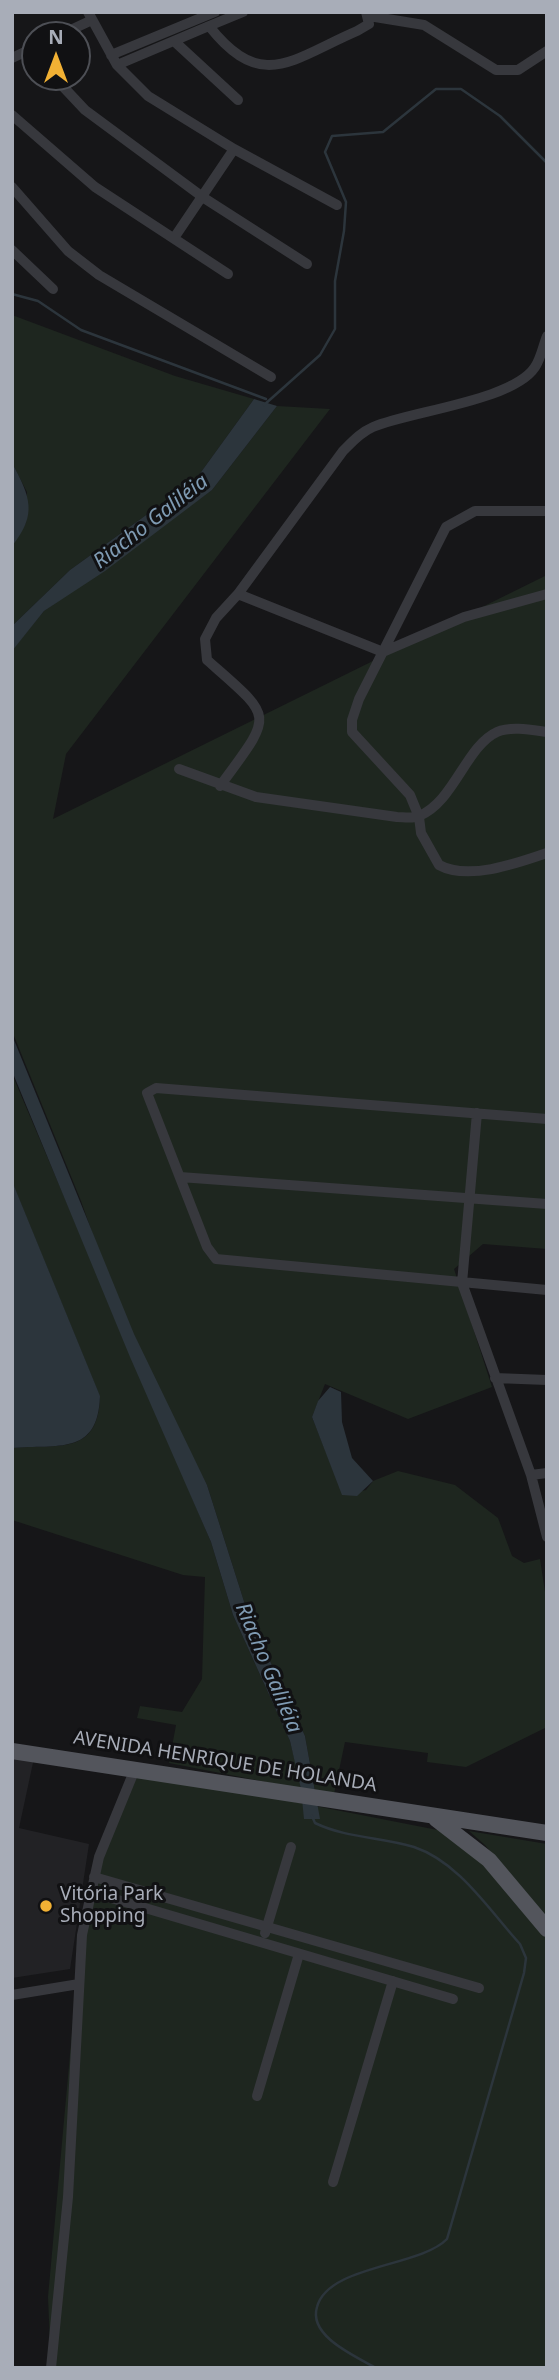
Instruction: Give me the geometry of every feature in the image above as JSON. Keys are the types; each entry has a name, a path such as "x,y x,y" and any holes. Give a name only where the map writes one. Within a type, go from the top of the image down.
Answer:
{"main road":[{"name":"AVENIDA HENRIQUE DE HOLANDA","path":"12,1751 547,1833"},
{"name":"AVENIDA HENRIQUE DE HOLANDA","path":"431,1816 489,1860 547,1929"}],"street":[{"path":"114,60 215,12"},
{"path":"114,60 174,41 243,12"},
{"path":"209,26 239,58 270,67 357,31 369,24 368,14 424,25 496,70 518,70 544,56 547,51"},
{"path":"90,16 114,60 148,96 234,149 337,205"},
{"path":"174,41 238,100"},
{"path":"67,91 85,110 204,198 307,264"},
{"path":"12,115 85,180 228,274"},
{"path":"174,238 204,198 234,149"},
{"path":"12,187 68,251 99,275 271,377"},
{"path":"12,250 53,289"},
{"path":"220,786 256,736 260,722 254,701 207,660 204,648 216,618 238,594 343,451 358,436 372,427 443,408 523,379 535,368 547,336"},
{"path":"547,511 475,511 458,517 446,527 359,699 352,720 352,732 406,790 419,817 421,834 431,855 444,868 498,869 547,853"},
{"path":"238,594 383,652 464,617 547,594"},
{"path":"179,769 220,786 268,800 397,817 419,817 443,796 487,739 510,729 547,732"},
{"path":"547,1119 151,1088 147,1093 149,1104 207,1247 216,1259 547,1290"},
{"path":"477,1112 461,1283 531,1475 547,1538"},
{"path":"180,1177 547,1204"},
{"path":"495,1378 547,1380"},
{"path":"531,1475 547,1473"},
{"path":"51,2368 68,2197 82,1935 94,1877 135,1769"},
{"path":"262,1943 291,1847"},
{"path":"94,1877 479,1987"},
{"path":"91,1892 453,1999"},
{"path":"182,1919 186,1903"},
{"path":"257,2096 299,1954"},
{"path":"333,2182 393,1981"},
{"path":"12,1994 79,1984"}],"shaded area":[{"path":"12,315 175,376 254,399 196,479 70,570 12,626 12,546 26,523 27,492 12,463"},
{"path":"277,406 330,409 66,754 53,819 547,575 547,1249 483,1244 454,1269 492,1387 408,1419 325,1384 312,1417 343,1495 366,1490 373,1481 398,1471 455,1485 498,1518 512,1556 524,1563 540,1559 547,1605 547,1727 466,1767 427,1762 428,1753 345,1742 334,1794 315,1791 305,1736 248,1614 207,1485 127,1331 81,1201 12,1031 12,650 44,611 212,490"},
{"path":"12,1074 211,1542 233,1615 290,1741 302,1789 169,1763 176,1725 137,1718 140,1706 182,1712 202,1679 205,1577 183,1575 12,1520 12,1448 60,1446 83,1438 92,1429 98,1416 100,1397 12,1182"},
{"name":"Vitória Park Shopping","path":"12,1755 34,1758 19,1828 89,1844 70,1969 12,1978"},
{"path":"137,1771 458,1834 547,1928 547,2368 51,2368 48,2297 81,1933 94,1870"},
{"path":"469,1831 547,1844 547,1921 485,1845"}],"water":[{"path":"254,399 277,406 212,490 105,571 44,611 12,651 12,626 70,570 196,479"},
{"path":"12,463 27,495 28,514 26,524 12,546"},
{"path":"12,1035 134,1334 207,1485 248,1614 305,1736 320,1819 304,1819 301,1789 290,1741 233,1615 211,1542 130,1357 12,1071"},
{"path":"12,1181 100,1396 98,1415 92,1429 83,1438 60,1446 12,1448"},
{"path":"330,1387 341,1392 342,1422 352,1458 373,1481 357,1496 342,1495 312,1417 318,1401"}],"waterway":[{"name":"Riacho Galiléia","path":"264,405 320,355 335,329 335,281 346,202 325,152 332,136 383,132 436,89 461,89 500,116 547,163"},
{"path":"12,294 38,301 81,330 266,399"},
{"name":"Riacho Galiléia","path":"312,1816 315,1823 327,1828 414,1847 430,1854 459,1875 485,1902 520,1944 526,1958 524,1973 447,2239 417,2256 356,2274 338,2283 325,2293 317,2307 319,2327 326,2336 376,2368"}],"place":[{"name":"Vitória Park Shopping","path":"46,1906"}]}
